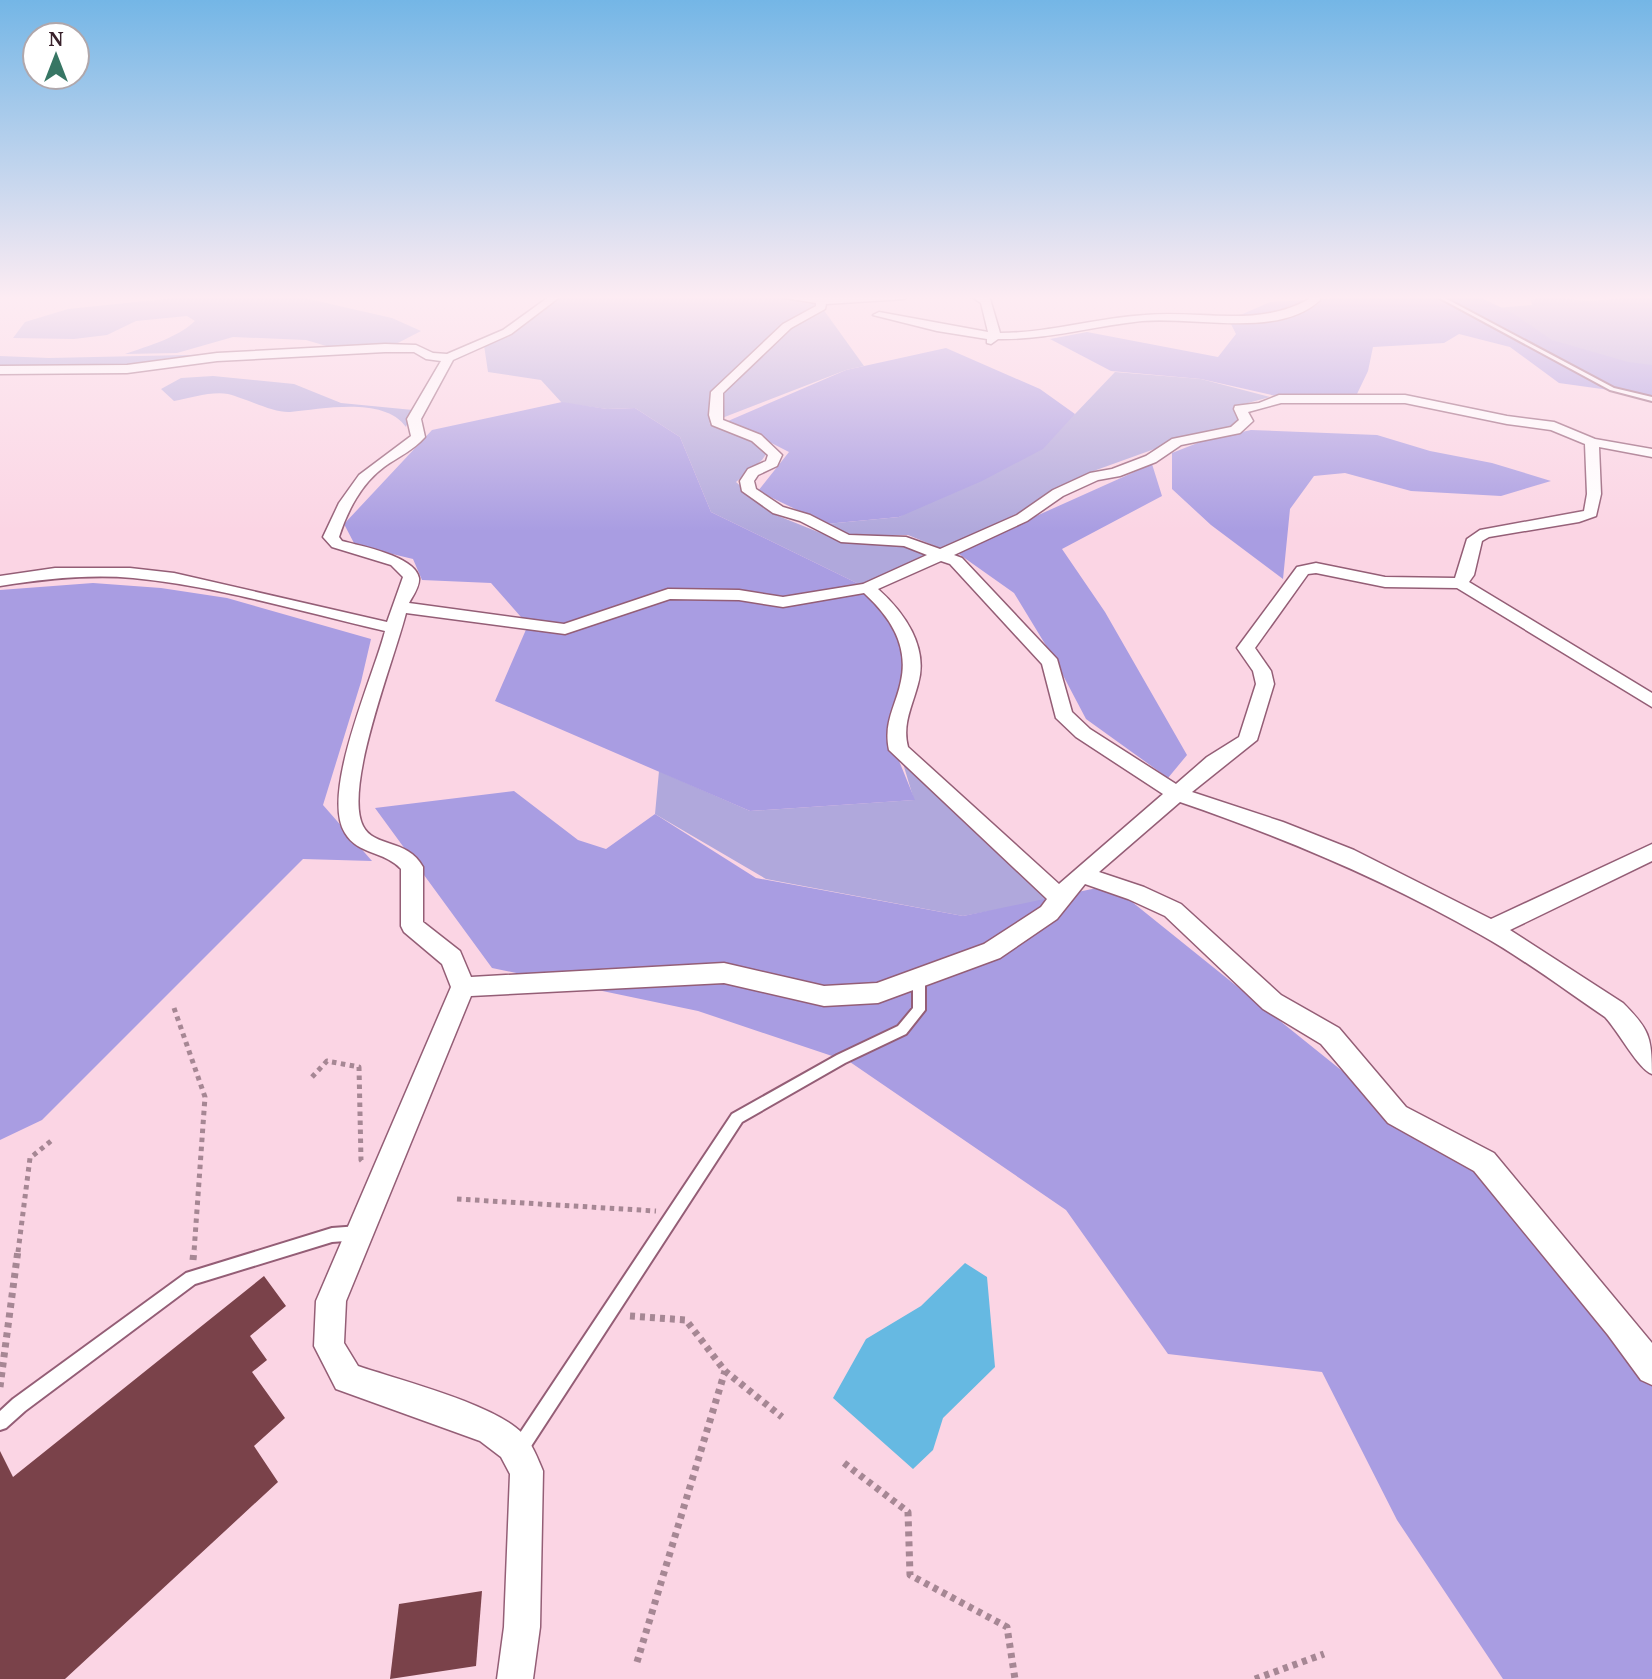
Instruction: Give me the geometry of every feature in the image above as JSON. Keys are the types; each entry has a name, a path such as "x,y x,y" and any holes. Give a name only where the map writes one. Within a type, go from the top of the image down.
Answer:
{"street":[{"path":"439,374 414,419 418,437 370,471 335,521 331,537 337,544 397,562 411,576 411,583 399,607 357,740 349,805 353,829 366,843 400,855 412,867 412,926 452,958 463,987 331,1301 329,1346 347,1378 490,1428 517,1453 527,1471 522,1628 515,1679"},
{"path":"736,374 718,392 715,415 717,422 749,433 768,444 775,455 772,463 753,472 747,481 749,491 778,510 805,518 846,539 906,542 956,561 1051,663 1063,714 1070,723 1177,794 1276,827 1346,856 1491,929 1614,1010 1628,1024 1652,1063"},
{"path":"399,607 565,629 668,594 717,594 783,602 867,589 1022,518 1058,492 1095,476 1151,459 1177,442 1235,430 1246,421 1240,408 1262,406 1279,399 1405,399 1507,420 1554,426 1592,442 1652,453"},
{"path":"1460,583 1466,575 1475,539 1485,533 1579,518 1591,513 1594,494 1592,442"},
{"path":"463,987 724,973 824,996 878,993 992,951 1049,913 1082,875 1214,762 1247,740 1265,684 1262,671 1246,648 1303,570 1316,568 1385,582 1460,583 1652,701"},
{"path":"0,580 55,573 130,573 174,578 393,628"},
{"path":"867,589 890,608 905,628 911,680 899,709 894,734 899,750 1060,898"},
{"path":"1491,929 1652,852"},
{"path":"1082,875 1136,893 1172,910 1272,1002 1330,1036 1397,1115 1484,1163 1619,1324 1652,1369"}],"lane":[{"path":"1585,374 1612,389 1652,399"},
{"path":"517,1453 737,1118 841,1059 902,1030 919,1010 919,978"},
{"path":"0,1422 19,1405 191,1278 332,1235 360,1233"}],"path":[{"path":"174,1008 205,1097 191,1278"},
{"path":"312,1077 327,1061 359,1067 361,1160 380,1185"},
{"path":"0,1387 30,1158 51,1141"},
{"path":"457,1199 673,1212"},
{"path":"608,1315 686,1320 725,1371 782,1416"},
{"path":"638,1662 725,1371"},
{"path":"844,1464 908,1512 910,1575 1007,1628 1016,1679"},
{"path":"1255,1679 1324,1654"}],"shaded area":[{"path":"504,374 835,374 709,423 769,450 762,460 736,482 771,513 843,542 904,544 928,554 867,588 711,512 680,437 635,408 607,409 562,403 541,380"},
{"path":"836,374 1006,374 1040,389 1075,414 1043,449 982,481 899,517 826,524 758,491 789,452 728,421"},
{"path":"1113,374 1201,379 1270,397 1233,407 1239,420 1231,426 1185,438 1088,473 1013,516 940,548 908,535 850,536 826,524 899,517 1075,414"},
{"path":"1149,374 1366,374 1357,394 1276,396 1201,379"},
{"path":"1547,374 1652,374 1652,396 1559,383"},
{"path":"1624,374 1652,374 1652,382"},
{"path":"213,376 294,384 341,403 413,410 406,427 396,417 368,408 335,407 283,412 222,393 174,401 161,389 181,378"},
{"path":"562,402 607,409 635,408 680,437 711,512 867,588 907,646 895,751 915,800 750,811 495,701 528,625 491,583 422,580 413,559 355,545 344,524 432,430"},
{"path":"1251,430 1377,435 1430,451 1492,463 1551,481 1501,496 1411,491 1345,473 1314,476 1290,509 1283,579 1211,525 1172,489 1172,453 1205,440"},
{"path":"1152,464 1162,496 1062,549 1105,612 1187,755 1168,778 1086,719 1056,662 1014,593 956,552"},
{"path":"93,583 161,588 227,598 371,639 361,682 323,805 372,861 303,859 42,1120 0,1140 0,590"},
{"path":"899,750 1060,898 963,916 766,879 655,814 659,771 750,811 914,800"},
{"path":"514,791 578,840 606,849 655,814 756,878 963,916 1111,885 1397,1115 1497,1178 1652,1381 1652,1679 1503,1679 1397,1520 1322,1372 1168,1354 1066,1210 850,1062 698,1011 492,968 375,808"}],"water":[{"path":"965,1263 987,1277 995,1367 943,1418 933,1450 913,1469 833,1398 866,1339 921,1306"}],"building":[{"path":"264,1276 286,1306 250,1336 267,1360 252,1372 285,1418 254,1446 278,1482 65,1679 0,1679 0,1451 13,1477"},
{"path":"482,1591 476,1666 390,1679 399,1604"}]}
